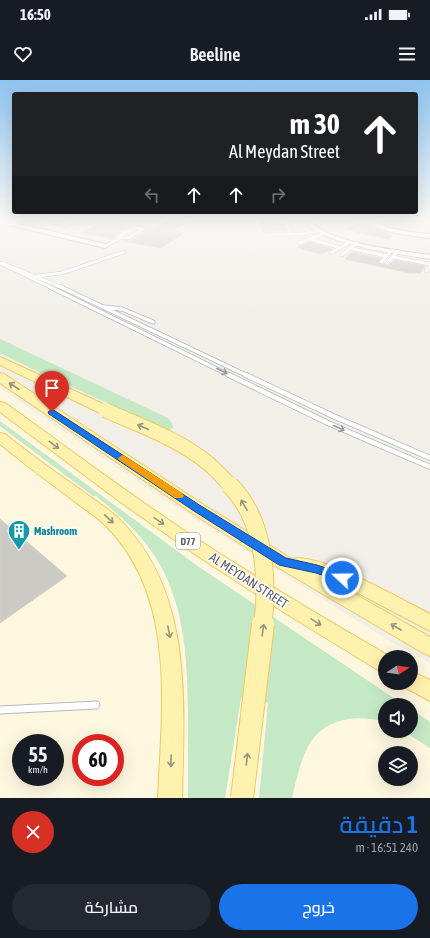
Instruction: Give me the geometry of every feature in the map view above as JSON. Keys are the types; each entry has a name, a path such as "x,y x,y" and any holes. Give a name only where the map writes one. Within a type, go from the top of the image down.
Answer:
{"main road":[{"path":"0,360 174,442 210,465 229,484 249,514 258,534 265,564 266,599 242,798"},
{"path":"0,377 198,508 283,562 430,646"},
{"name":"AL MEYDAN STREET","path":"0,406 103,482 197,547 268,593 378,660"},
{"path":"0,437 38,468 99,511 115,525 137,551 154,581 166,617 172,659 170,798"},
{"path":"283,562 334,574 430,623"}],"street":[{"path":"403,252 430,257"}],"lane":[{"path":"36,277 58,274 124,252"},
{"path":"342,255 345,252"},
{"path":"365,252 386,256"},
{"path":"381,262 393,252"},
{"path":"387,264 393,257 395,252"},
{"path":"393,257 430,265 426,271"},
{"path":"0,262 101,307 333,416 430,458"},
{"path":"0,262 330,424 430,467"},
{"path":"101,307 122,309 153,322"},
{"path":"0,710 96,705"}],"shaded area":[{"path":"0,388 162,498 386,639 406,650 378,650 378,690 418,690 418,656 430,663 430,798 0,798"}],"green space":[{"path":"0,339 168,418 172,423 173,428 169,430 165,429 0,353"},
{"path":"0,421 199,567 378,687 378,690 382,690 394,698 378,698 378,721 364,718 342,720 323,729 315,736 306,751 292,798 259,798 268,703 241,698 225,798 188,798 188,713 185,650 178,609 163,570 146,544 119,515 96,496 93,496 0,426"},
{"path":"418,714 430,722 430,748 414,738 418,738"}],"building":[{"path":"311,252 326,252 321,254"},
{"path":"352,252 381,258 378,262 381,265 384,263 388,266 394,260 425,266 420,273 410,273 345,259"},
{"name":"Mashroom","path":"0,519 67,576 0,623"}],"slow traffic":[{"path":"123,458 178,496"}],"place":[{"name":"Mashroom","path":"19,550"}],"route":[{"path":"52,412 155,481 283,562 317,569 342,578"}]}
